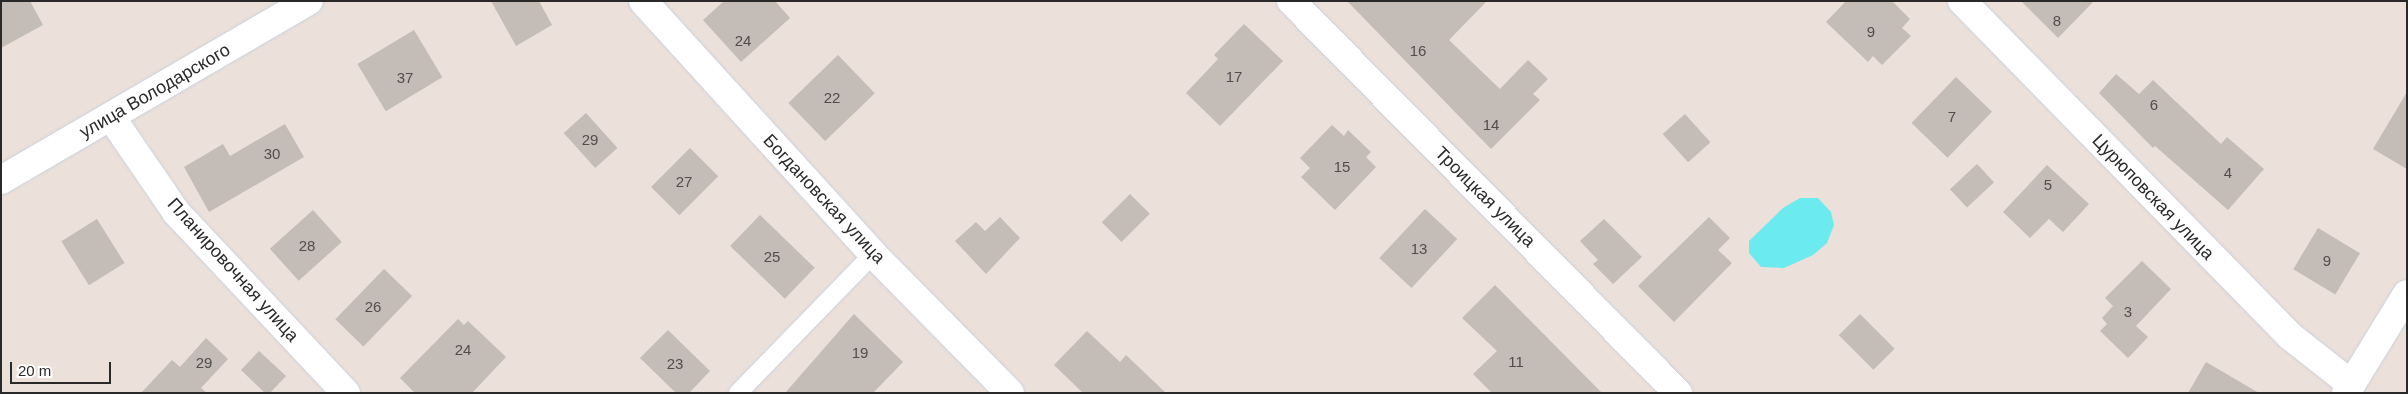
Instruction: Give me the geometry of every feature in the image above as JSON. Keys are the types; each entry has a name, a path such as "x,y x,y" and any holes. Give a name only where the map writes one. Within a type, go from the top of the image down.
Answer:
{"street":[{"name":"улица Володарского","path":"1,180 309,1"},
{"name":"Богдановская улица","path":"643,1 873,254 1010,393"},
{"name":"Троицкая улица","path":"1291,1 1678,393"},
{"name":"Цурюповская улица","path":"1962,1 2290,336 2349,389"},
{"name":"Планировочная улица","path":"111,117 176,212 346,393"},
{"path":"2349,389 2407,294"}],"lane":[{"path":"738,393 873,254"}],"water":[{"path":"1800,198 1818,198 1831,212 1834,225 1827,243 1813,255 1784,268 1761,267 1749,253 1749,241 1783,208"}],"building":[{"path":"1,1 30,1 43,25 1,48"},
{"path":"491,1 539,1 552,25 516,46"},
{"path":"724,1 775,1 790,18 741,62 703,20"},
{"path":"1347,1 1487,1 1449,40 1500,89 1528,60 1548,79 1533,94 1540,100 1491,149"},
{"path":"1846,1 1892,1 1910,19 1902,28 1911,36 1882,65 1873,56 1868,62 1826,22"},
{"path":"2021,1 2094,1 2058,38"},
{"path":"1244,24 1283,61 1220,126 1186,93 1218,59 1214,55"},
{"path":"414,30 442,77 386,111 357,64"},
{"path":"838,55 875,93 825,141 788,103"},
{"path":"2116,74 2139,94 2153,80 2221,144 2227,137 2264,169 2228,210 2155,146 2153,148 2099,93"},
{"path":"1956,77 1992,112 1948,158 1912,123"},
{"path":"2407,92 2407,169 2373,149"},
{"path":"586,113 617,148 595,168 564,133"},
{"path":"1685,114 1710,142 1688,162 1663,134"},
{"path":"285,124 304,157 209,212 184,167 223,144 230,156"},
{"path":"1332,125 1344,136 1348,130 1371,152 1366,157 1376,167 1335,210 1301,177 1310,168 1300,158"},
{"path":"690,148 718,176 679,215 651,187"},
{"path":"1977,164 1994,182 1967,208 1950,189"},
{"path":"2047,165 2089,204 2063,232 2049,219 2030,238 2003,212"},
{"path":"1130,194 1150,214 1122,242 1102,222"},
{"path":"1425,209 1457,239 1411,288 1379,258"},
{"path":"313,210 342,242 299,281 270,249"},
{"path":"760,215 815,268 785,299 730,246"},
{"path":"1000,217 1020,238 986,274 955,241 976,222 985,231"},
{"path":"1709,217 1730,238 1718,250 1732,263 1674,322 1638,286"},
{"path":"97,219 125,263 89,285 61,241"},
{"path":"1604,219 1642,257 1613,284 1593,264 1598,260 1580,241"},
{"path":"2318,228 2360,253 2335,294 2293,269"},
{"path":"2142,261 2171,289 2136,326 2148,337 2128,358 2100,331 2107,324 2102,318 2113,306 2105,298"},
{"path":"384,269 412,296 363,346 335,319"},
{"path":"1495,285 1602,393 1492,393 1473,374 1497,351 1462,318"},
{"path":"854,314 903,362 873,393 785,393"},
{"path":"1860,314 1895,349 1873,370 1839,335"},
{"path":"458,319 464,325 468,321 506,357 472,393 415,393 400,378"},
{"path":"668,330 710,371 689,393 676,393 640,358"},
{"path":"1087,331 1120,362 1126,355 1166,393 1083,393 1054,365"},
{"path":"206,338 228,359 201,388 207,393 141,393 172,360 180,367"},
{"path":"259,351 286,376 270,393 265,393 241,370"},
{"path":"2206,362 2259,393 2188,393"}]}
